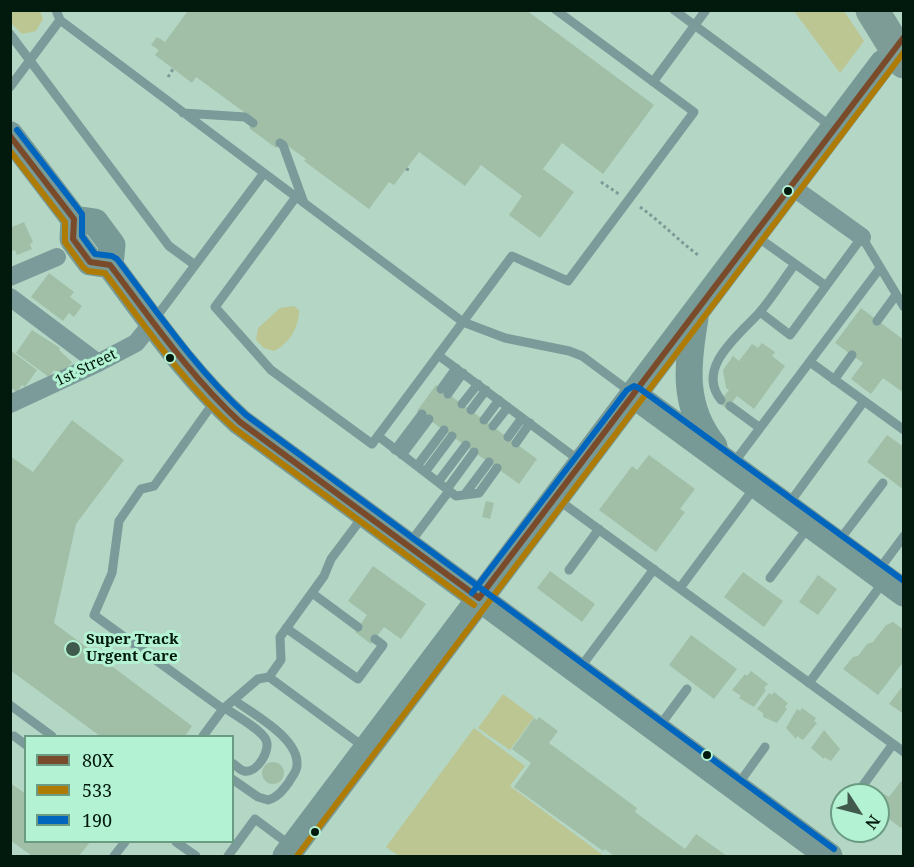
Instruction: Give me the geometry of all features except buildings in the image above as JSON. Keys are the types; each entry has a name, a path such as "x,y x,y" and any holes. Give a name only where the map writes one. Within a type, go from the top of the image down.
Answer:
{"highway":[{"path":"874,13 893,63"}],"main road":[{"path":"290,852 834,129 893,63"},
{"path":"10,135 74,219 73,239 90,262 110,266 187,367 216,400 240,422 829,856"},
{"path":"696,311 688,357 693,408 698,422 730,465"},
{"path":"634,395 888,582"}],"street":[{"path":"791,186 862,237"},
{"path":"10,277 57,257"},
{"path":"10,297 99,363"},
{"name":"1st Street","path":"10,404 99,363 136,343 153,322"}],"lane":[{"path":"56,10 60,20 463,322 505,338 570,351 582,356 634,395"},
{"path":"300,200 215,308 271,370 372,444 512,256 568,281 694,112 556,10"},
{"path":"674,10 834,129"},
{"path":"653,82 706,10"},
{"path":"10,87 60,20"},
{"path":"10,34 169,246 195,265"},
{"path":"183,113 245,117 253,123"},
{"path":"280,143 283,146 300,200"},
{"path":"153,322 264,173"},
{"path":"754,235 826,286"},
{"path":"760,312 790,335 862,237 903,307"},
{"path":"760,428 725,403 714,391 713,372 717,362 741,330 760,312 795,264"},
{"path":"730,465 880,268"},
{"path":"877,321 897,295"},
{"path":"438,355 582,462"},
{"path":"834,380 852,356"},
{"path":"810,362 903,430"},
{"path":"444,391 460,371"},
{"path":"467,407 482,387"},
{"path":"216,400 154,486 141,489 119,521 112,573 94,615 264,736 268,747 267,752 256,766 249,771 244,771 234,764"},
{"path":"484,420 499,400"},
{"path":"786,507 864,401"},
{"path":"493,426 508,407"},
{"path":"399,452 425,417"},
{"path":"512,440 526,421"},
{"path":"417,466 448,433 425,472"},
{"path":"378,436 456,496 465,495 479,492 493,465 465,495"},
{"path":"438,482 466,446"},
{"path":"408,545 474,452"},
{"path":"837,544 883,483"},
{"path":"680,588 757,485"},
{"path":"555,498 903,752"},
{"path":"269,677 281,660 280,637 312,594 324,576 331,559 364,514"},
{"path":"770,578 810,524"},
{"path":"569,570 599,530"},
{"path":"809,683 888,582 903,536"},
{"path":"578,671 654,569"},
{"path":"312,594 358,627"},
{"path":"286,628 358,679 382,645 375,639"},
{"path":"204,735 224,709 258,678 269,677 367,749"},
{"path":"657,729 687,689"},
{"path":"234,700 282,735 296,754 297,764 296,772 279,795 268,800 258,797 234,779"},
{"path":"10,705 51,735"},
{"path":"14,736 24,744"},
{"path":"865,783 893,744"},
{"path":"736,788 765,747"},
{"path":"228,856 255,819 290,852"},
{"path":"114,856 124,843"},
{"path":"177,843 196,856"}],"path":[{"path":"168,77 174,69"},
{"path":"601,182 662,223 681,243 698,255"}],"green space":[{"path":"11,10 40,11 43,19 36,31 22,34 11,23"},
{"path":"794,11 844,11 864,41 840,73"},
{"path":"294,306 299,310 299,316 289,339 274,351 264,348 256,340 258,328 280,308"},
{"path":"503,694 534,717 510,750 478,728"},
{"path":"474,728 525,766 510,786 604,856 399,856 386,847"}],"transit line":[{"name":"80X","path":"479,598 904,37"},
{"name":"533","path":"297,856 904,52"},
{"name":"190","path":"17,130 82,214 82,236 95,254 112,256 117,259 194,360 246,415 834,849"},
{"name":"80X","path":"10,136 74,219 73,239 90,262 110,265 204,386 240,422 479,598"},
{"name":"533","path":"10,151 65,222 65,242 83,267 88,271 105,273 166,354 216,412 235,429 474,605"},
{"name":"190","path":"472,593 627,390 634,386 904,581"}],"place":[{"name":"Super Track Urgent Care","path":"73,649"}]}
